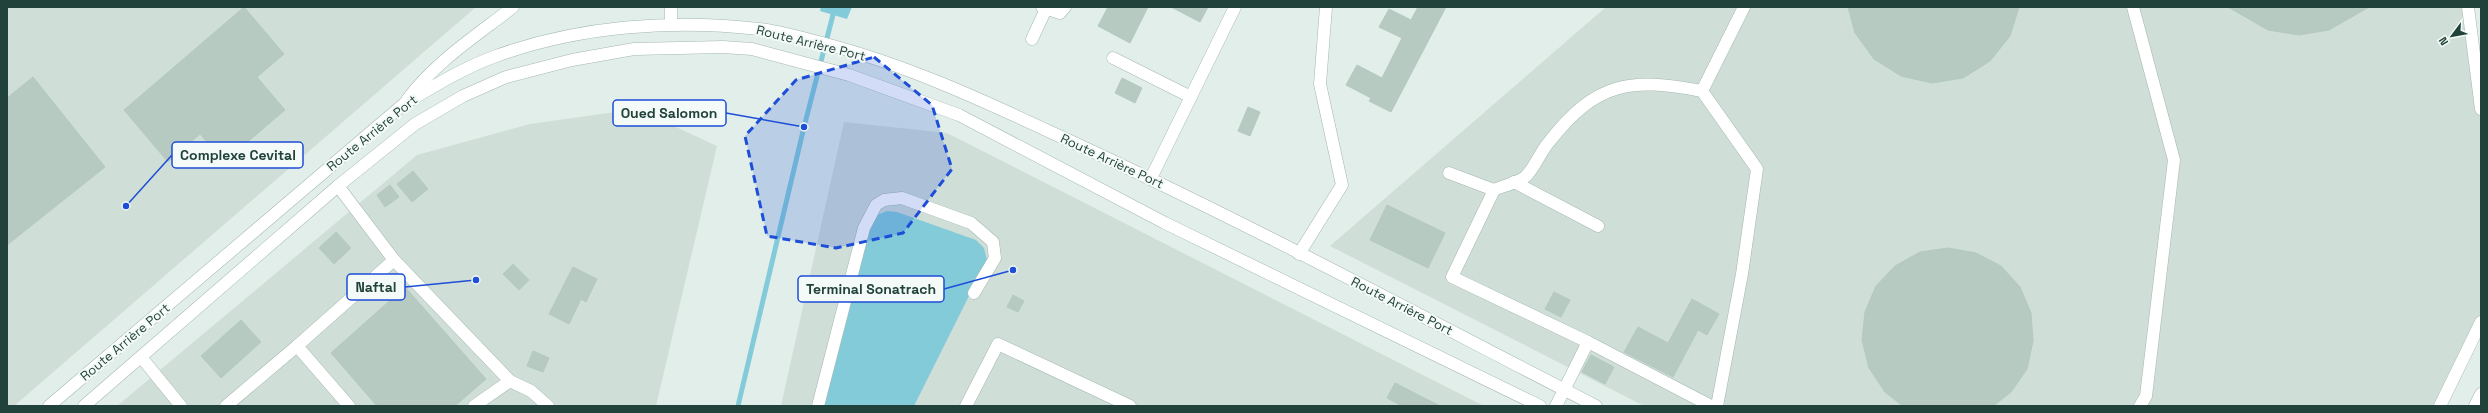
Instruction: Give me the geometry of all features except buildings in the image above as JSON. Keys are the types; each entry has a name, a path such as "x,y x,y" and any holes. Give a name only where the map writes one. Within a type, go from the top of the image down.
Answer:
{"street":[{"path":"404,104 421,81 442,62 513,7"},
{"path":"671,7 671,24"},
{"path":"1032,39 1044,8 1060,13 1065,7"},
{"path":"1151,178 1235,7"},
{"path":"1299,254 1342,185 1320,84 1326,7"},
{"path":"1702,91 1744,7"},
{"path":"2133,7 2174,160 2146,396 2140,406"},
{"path":"2468,7 2481,109"},
{"name":"Route Arrière Port","path":"50,406 404,104 451,76 497,56 567,37 635,26 671,24 762,29 850,50 928,76 1151,178 1596,406"},
{"name":"Route Arrière Port","path":"84,406 338,186 415,124 463,96 506,77 572,60 634,48 723,47 752,49 849,75 959,115 1165,223 1540,406"},
{"path":"1113,58 1191,97"},
{"path":"1711,406 1588,342 1452,277 1494,190 1524,178 1548,142 1578,110 1602,94 1632,84 1672,85 1702,91 1757,169 1742,274 1717,406"},
{"path":"1449,173 1494,190"},
{"path":"1514,182 1598,226"},
{"path":"338,186 394,260 510,381 530,391 548,406"},
{"path":"818,406 864,228 876,205 884,200 902,198 971,223 993,242 996,258 974,293"},
{"path":"226,406 297,346 394,260"},
{"path":"2440,406 2481,322"},
{"path":"1556,406 1588,342"},
{"path":"966,406 998,344 1130,406"},
{"path":"297,346 349,406"},
{"path":"141,357 181,406"},
{"path":"474,406 510,381"},
{"path":"2475,406 2481,394"}],"highlighted area":[{"path":"874,57 932,105 952,169 903,233 836,248 767,236 745,136 796,80"}],"shaded area":[{"path":"7,7 476,7 14,406 7,406"},
{"path":"1606,7 2473,7 2481,70 2481,333 2446,406 1644,406 1330,246"},
{"path":"637,109 717,146 656,406 117,406 417,155 530,124"},
{"path":"844,122 947,133 1484,406 781,406"}],"water":[{"path":"821,7 852,7 847,19 820,11"},
{"path":"887,211 897,212 976,240 984,248 987,260 914,406 822,406 869,222 877,215"}],"waterway":[{"path":"738,406 804,127 835,7"}],"place":[{"name":"Oued Salomon","path":"804,127"},
{"name":"Complexe Cevital","path":"126,206"},
{"name":"Terminal Sonatrach","path":"1013,270"},
{"name":"Naftal","path":"476,280"}]}
